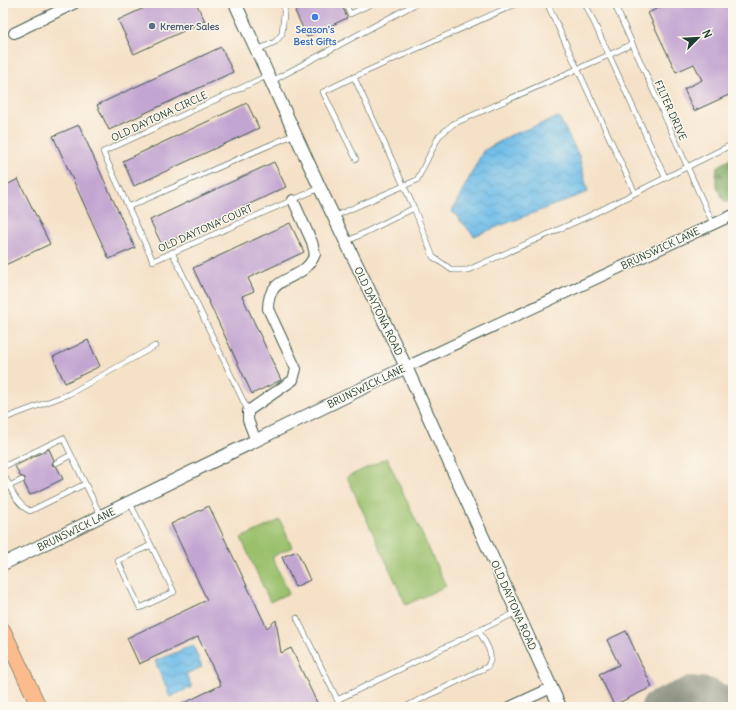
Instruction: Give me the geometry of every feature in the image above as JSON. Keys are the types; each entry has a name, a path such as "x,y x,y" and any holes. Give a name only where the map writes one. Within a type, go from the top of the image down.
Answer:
{"main road":[{"path":"3,630 39,707"}],"street":[{"path":"14,33 75,3"},
{"name":"OLD DAYTONA ROAD","path":"235,3 271,78 320,188 406,367 560,707"},
{"path":"256,441 248,420 248,411 293,380 296,369 268,309 268,298 274,286 306,269 312,262 314,254 312,242 293,200"},
{"name":"BRUNSWICK LANE","path":"3,564 406,367 733,215"},
{"path":"510,707 551,688"}],"lane":[{"path":"257,50 275,42 282,34 285,3"},
{"path":"345,3 350,14 373,3"},
{"path":"271,78 417,3"},
{"path":"356,159 323,92 518,3"},
{"path":"547,3 635,193"},
{"path":"584,3 665,178"},
{"name":"FILTER DRIVE","path":"614,3 686,167 713,224"},
{"path":"334,217 417,180 439,136 453,124 632,44"},
{"path":"354,77 404,185 433,257 452,270 468,270 591,215 733,144"},
{"name":"OLD DAYTONA CIRCLE","path":"128,207 103,152 271,78"},
{"path":"128,207 295,134"},
{"name":"OLD DAYTONA COURT","path":"128,207 153,261 320,188"},
{"path":"346,242 414,208"},
{"path":"172,252 248,411"},
{"path":"3,419 69,394 156,346"},
{"path":"3,467 63,438 101,517"},
{"path":"56,463 71,455"},
{"path":"3,473 22,507 30,511 85,484"},
{"path":"10,486 22,480"},
{"path":"130,503 151,545 174,592 140,608 118,561 151,545"},
{"path":"337,700 517,612"},
{"path":"297,618 341,707"},
{"path":"405,707 486,667 491,662 491,656 479,631"}],"green space":[{"path":"733,157 733,199 726,203 717,186 717,167"},
{"path":"387,458 446,586 406,605 347,477"},
{"path":"280,520 292,547 272,557 289,593 270,602 241,538"}],"water":[{"path":"559,117 579,156 588,192 474,236 452,211 483,151 511,135"},
{"path":"193,645 202,667 186,674 192,687 170,697 155,661"}],"building":[{"path":"155,3 196,3 205,21 134,54 118,20"},
{"path":"313,3 341,3 347,18 307,37 295,11"},
{"path":"669,3 733,3 733,93 694,111 684,89 702,80 694,64 676,72 648,13"},
{"path":"221,47 233,72 109,130 97,105"},
{"path":"247,103 259,128 134,186 123,161"},
{"path":"79,125 135,248 109,259 53,136"},
{"path":"274,162 286,187 162,245 150,220"},
{"path":"18,179 50,244 3,266 3,187"},
{"path":"290,223 304,252 248,278 254,291 242,296 281,380 252,394 193,268"},
{"path":"88,340 100,366 65,383 53,357"},
{"path":"49,449 54,460 52,465 57,467 63,479 30,495 24,483 25,478 20,476 15,466"},
{"path":"209,506 267,628 276,620 281,653 291,648 319,707 176,707 221,685 198,637 139,664 127,638 207,600 171,524"},
{"path":"297,551 310,580 295,587 282,557"},
{"path":"626,631 652,687 614,705 599,674 619,665 607,640"}],"taxiway":[{"path":"657,707 692,692 707,694 733,706"}],"place":[{"name":"Season's Best Gifts","path":"315,17"},
{"name":"Kremer Sales","path":"152,26"}]}
